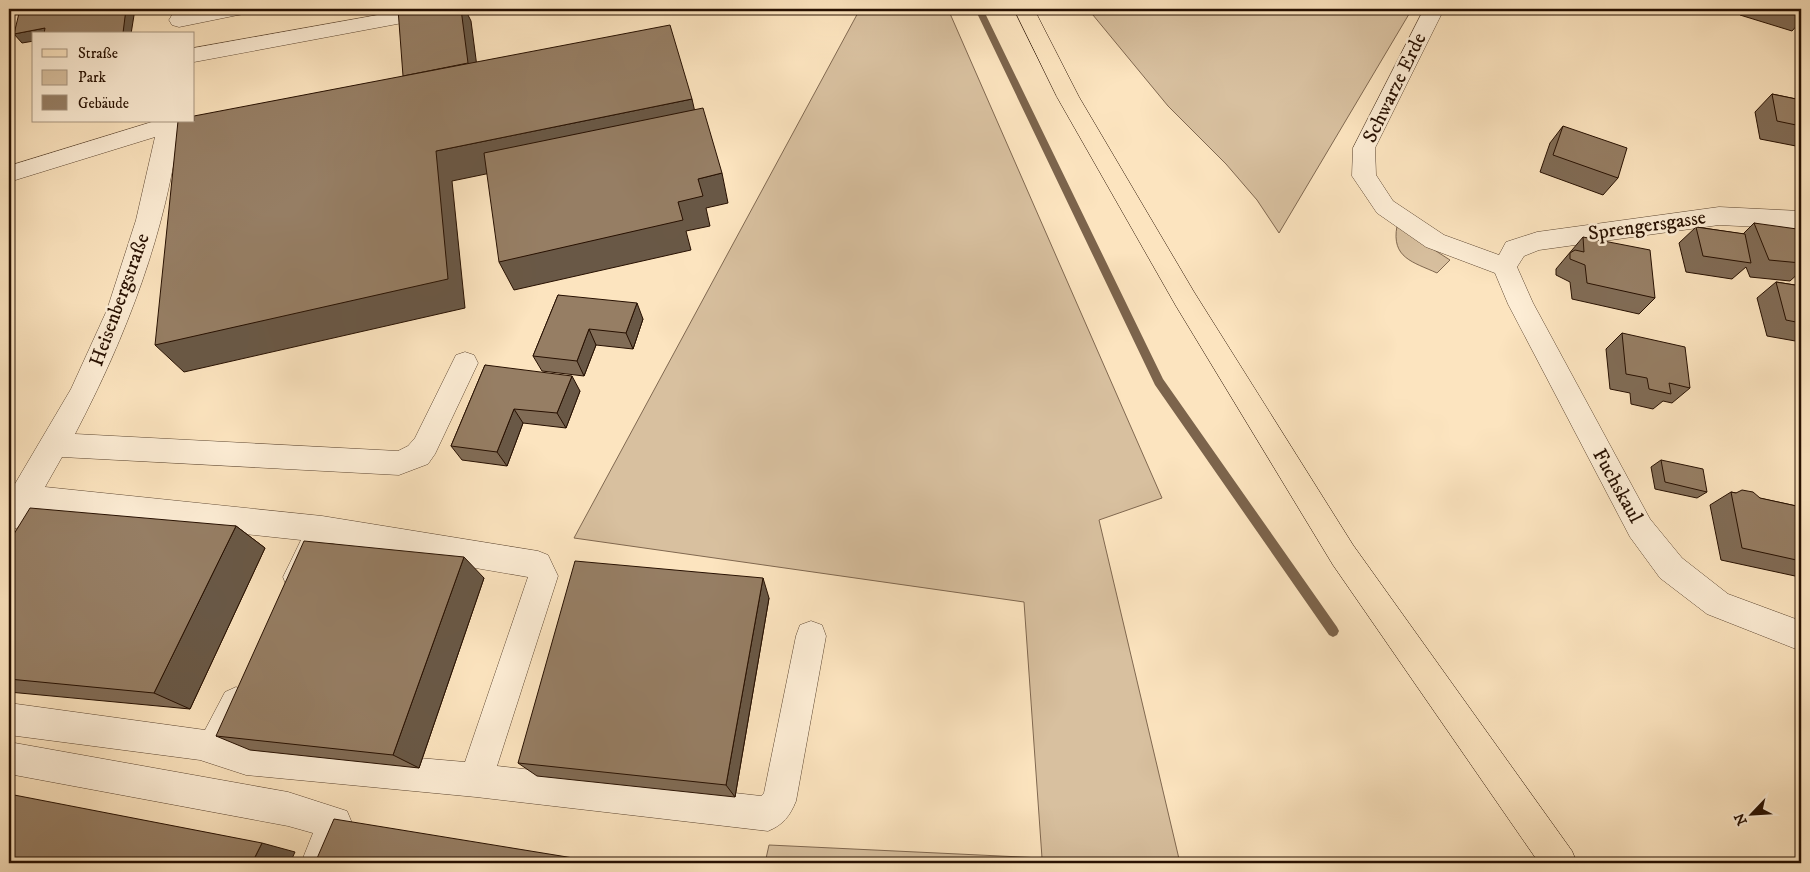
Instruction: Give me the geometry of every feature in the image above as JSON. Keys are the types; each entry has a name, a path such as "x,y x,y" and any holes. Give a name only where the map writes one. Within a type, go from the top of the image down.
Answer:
{"main road":[{"path":"1024,9 1068,97 1185,298 1342,554 1560,863"}],"street":[{"path":"179,21 238,9"},
{"path":"195,55 445,9"},
{"name":"Schwarze Erde","path":"1434,9 1364,148 1364,176 1385,207 1435,240 1505,266"},
{"path":"9,174 168,123"},
{"name":"Heisenbergstraße","path":"16,507 55,445 100,361 126,296 151,210 168,123"},
{"name":"Sprengersgasse","path":"1505,266 1515,249 1537,241 1719,216 1801,220"},
{"name":"Fuchskaul","path":"1505,266 1521,304 1640,528 1671,568 1718,604 1801,636"},
{"path":"55,445 399,463 418,455 425,446 466,362"},
{"path":"16,507 322,529 538,566 543,576 476,780"},
{"path":"287,600 322,529"},
{"path":"9,720 200,744 246,759 476,780 768,814 778,801 811,636"},
{"path":"214,749 248,679"},
{"path":"9,758 288,809 335,823 318,863"}],"green space":[{"path":"860,9 948,9 1162,498 1099,520 1180,863 765,863 769,845 1042,858 1024,602 574,538"},
{"path":"1088,9 1412,9 1279,233 1257,200 1226,164 1168,106"},
{"path":"1397,226 1450,260 1437,273 1412,262 1401,252 1397,245"}],"building":[{"path":"20,9 126,9 123,32 44,32 45,28 14,34"},
{"path":"398,9 461,9 468,63 403,76"},
{"path":"670,25 692,99 436,151 448,279 155,345 178,122 195,122 195,116"},
{"path":"1772,94 1801,100 1801,126 1777,121"},
{"path":"703,108 722,173 698,179 703,196 678,202 683,220 499,262 484,153"},
{"path":"1563,126 1627,148 1618,178 1553,155"},
{"path":"1754,223 1797,229 1801,242 1801,263 1769,260"},
{"path":"1696,227 1745,234 1751,263 1703,256"},
{"path":"1583,237 1650,250 1655,298 1587,283 1585,265 1570,259 1570,253 1575,250 1584,252"},
{"path":"1776,282 1801,286 1801,323 1786,320"},
{"path":"558,295 637,303 626,333 589,329 577,361 533,356"},
{"path":"1622,333 1685,347 1690,388 1669,383 1671,394 1649,389 1647,378 1626,374"},
{"path":"485,365 572,376 557,413 514,409 497,452 451,446"},
{"path":"1661,460 1703,469 1707,492 1665,482"},
{"path":"1742,490 1753,492 1760,498 1801,507 1801,561 1742,548 1731,492 1736,493"},
{"path":"30,508 236,526 154,693 9,679 9,542"},
{"path":"304,541 464,557 393,755 216,736"},
{"path":"575,561 763,578 726,785 518,763"},
{"path":"9,794 262,843 252,863 9,863"},
{"path":"334,819 604,863 315,863"}],"waterway":[{"path":"979,9 1159,382 1333,631"}]}
